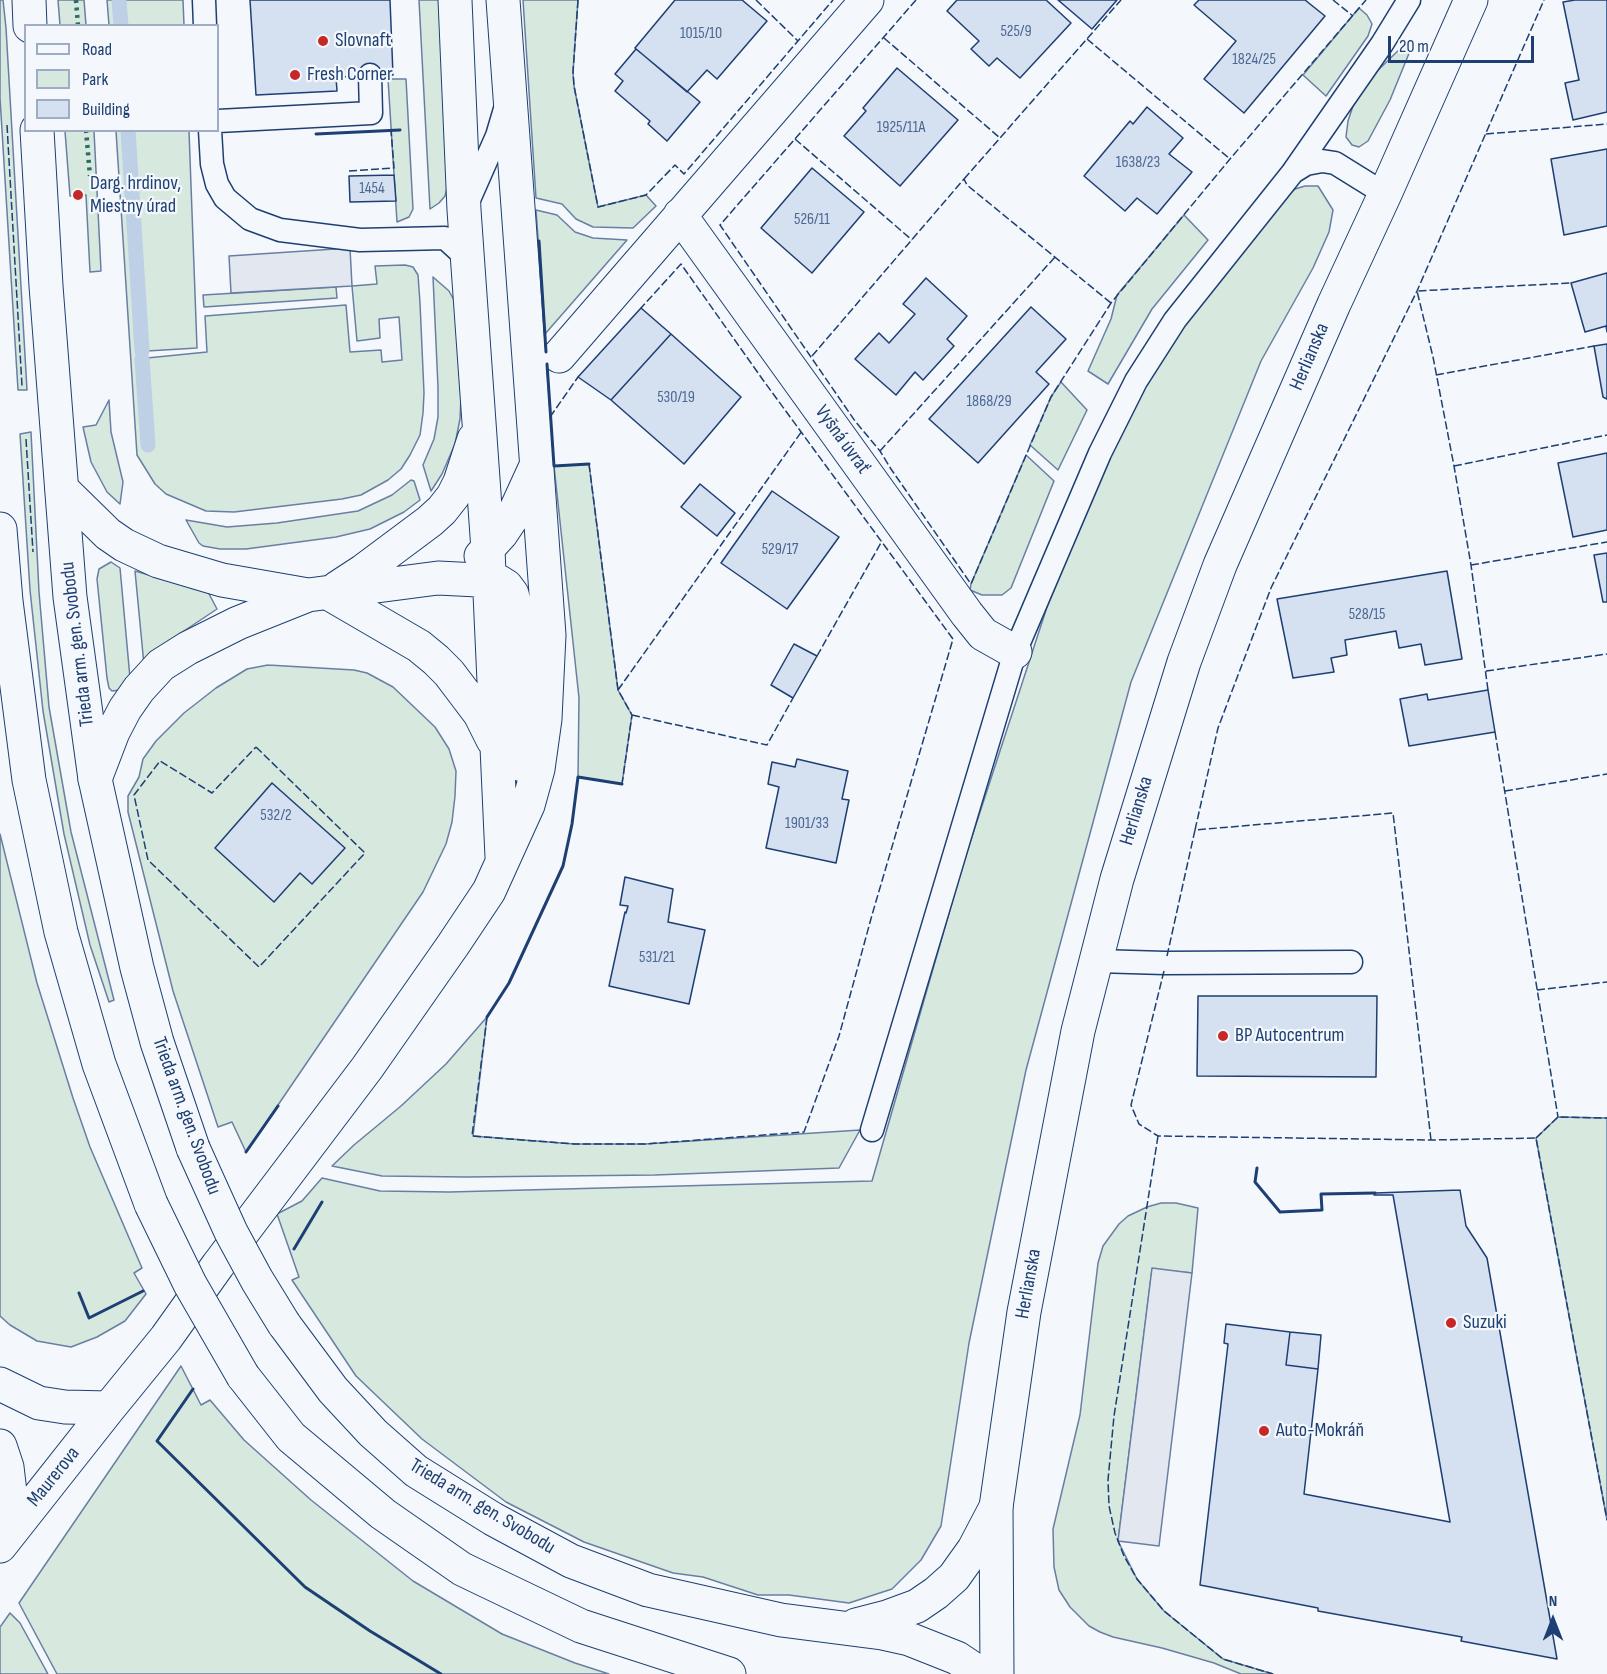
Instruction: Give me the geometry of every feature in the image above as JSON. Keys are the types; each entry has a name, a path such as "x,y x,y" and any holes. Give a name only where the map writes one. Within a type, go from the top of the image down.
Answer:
{"street":[{"path":"29,0 30,24"},
{"path":"455,0 464,210 457,249 477,380 503,864"},
{"path":"503,0 549,634 546,719 538,769 528,805 503,864"},
{"path":"559,356 867,0"},
{"name":"Herlianska","path":"997,1674 996,1507 1026,1300 1078,1031 1117,879 1157,743 1220,565 1471,0"},
{"name":"Trieda arm. gen. Svobodu","path":"37,132 70,597 95,779 117,887 157,1042 193,1149 231,1232 257,1280 284,1324 333,1390 373,1432 416,1471 493,1519 571,1561 648,1590 781,1620 909,1639 957,1658 981,1674"},
{"name":"Vyšná úvrať","path":"680,215 967,614 983,634 1014,652"},
{"path":"95,779 113,732 125,709 139,689 161,665 188,648 238,623 318,594 363,572 430,521 453,496 466,468 475,435 477,380"},
{"path":"488,565 536,466"},
{"path":"62,489 108,534 141,554 197,574 318,594 438,578 467,567 488,565"},
{"path":"0,529 3,596 29,780 62,932 99,1064 151,1204 190,1284 243,1376 291,1437 383,1514 462,1569 581,1626 729,1674"},
{"path":"488,565 498,581 512,594 514,602 524,750 518,803 503,864"},
{"path":"318,594 419,646 436,660 449,673 480,714 496,747"},
{"name":"Maurerova","path":"7,1537 166,1338 218,1265 367,1068 472,918 503,864"},
{"path":"0,1384 39,1403 65,1407 109,1408"},
{"path":"0,1446 7,1467 7,1537"},
{"path":"843,1628 886,1617 916,1606 936,1593 954,1577 974,1549 996,1507"}],"lane":[{"path":"204,0 205,24"},
{"path":"872,1130 1014,652 1100,453 1136,381 1175,320 1293,172 1382,44 1409,0"},
{"path":"219,121 371,113 370,75"},
{"path":"464,210 497,136 509,97"},
{"path":"210,132 212,164 217,184 225,198 250,219 280,230 457,249"},
{"path":"1293,172 1306,164 1322,161 1335,163 1385,194"},
{"path":"1096,961 1351,962"}],"green space":[{"path":"0,0 3,0 6,28 27,390 18,390 0,98"},
{"path":"58,0 84,0 86,24 60,24"},
{"path":"107,0 183,0 184,24 109,24"},
{"path":"419,0 441,0 450,175 445,196 430,209"},
{"path":"523,0 578,0 574,86 598,207 646,195 656,206 633,228 593,227 576,219 562,204 536,198"},
{"path":"1359,8 1372,24 1368,36 1326,96 1303,75"},
{"path":"1405,44 1412,46 1390,100 1368,141 1359,147 1352,145 1346,137 1353,106 1373,75"},
{"path":"388,79 406,79 413,209 409,217 397,222"},
{"path":"65,132 94,132 101,271 90,272 86,195 70,196"},
{"path":"116,132 189,132 197,348 147,351 147,358 207,352 205,316 346,305 350,352 381,350 382,362 402,360 399,317 379,319 380,338 357,341 352,286 377,284 375,266 413,267 418,275 420,303 423,413 420,435 410,455 401,469 388,480 361,495 342,499 234,512 206,511 166,494 155,484 137,455"},
{"path":"1318,186 1333,210 1329,232 1313,268 1261,361 1131,682 1026,1070 969,1343 941,1526 921,1560 892,1589 849,1603 789,1595 758,1595 703,1577 673,1573 584,1542 506,1502 422,1439 356,1376 292,1280 299,1277 277,1214 302,1201 322,1178 380,1191 449,1192 872,1181 964,861 1047,607 1113,445 1172,339 1280,203 1295,189"},
{"path":"536,210 557,215 575,232 593,238 627,240 545,334"},
{"path":"1184,215 1208,240 1152,309 1108,384 1088,371 1111,319 1117,295"},
{"path":"433,277 449,291 455,302 461,397 455,444 442,474 431,491 423,465 434,439 438,417"},
{"path":"336,287 337,298 204,307 203,295"},
{"path":"1061,382 1087,410 1058,470 1030,445 1051,397"},
{"path":"109,400 111,432 123,482 120,504 107,492 91,462 83,427 96,425"},
{"path":"31,432 39,592 49,707 71,832 114,1000 109,1002 90,945 64,834 43,711 30,590 20,434"},
{"path":"1026,455 1054,481 1011,588 1002,595 982,595 970,590 971,584"},
{"path":"589,464 618,690 632,715 622,784 578,777 579,698 554,466"},
{"path":"411,480 414,481 420,500 404,512 370,529 336,537 246,549 220,549 199,543 186,520 227,527 277,523 358,511 392,495"},
{"path":"111,562 120,568 130,678 120,690 112,691 107,678 97,579 99,569"},
{"path":"135,571 208,592 217,609 169,641 144,665"},
{"path":"268,665 354,670 367,673 393,687 435,727 449,749 456,771 455,796 452,822 446,844 423,892 246,1152 232,1122 218,1127 173,991 128,812 128,796 139,777 143,759 156,741 184,713 216,688 247,669"},
{"path":"0,834 37,983 73,1098 90,1147 142,1268 134,1273 146,1294 125,1321 97,1337 71,1347 37,1341 10,1325 0,1316"},
{"path":"487,1017 473,1136 574,1144 645,1144 860,1130 839,1168 655,1175 466,1177 382,1176 332,1166 446,1064"},
{"path":"1558,1117 1607,1118 1607,1520 1536,1138"},
{"path":"1161,1203 1176,1203 1198,1208 1192,1273 1152,1269 1118,1541 1137,1579 1164,1611 1223,1659 1273,1674 1241,1674 1214,1663 1100,1632 1089,1626 1070,1607 1059,1590 1054,1567 1053,1529 1080,1415 1098,1263 1103,1246 1119,1224 1128,1216"},
{"path":"181,1366 201,1405 210,1400 244,1440 311,1500 413,1581 502,1634 609,1674 57,1674 19,1603"},
{"path":"10,1613 20,1623 48,1674 0,1674 0,1627"}],"shaded area":[{"path":"350,248 352,286 231,293 229,256"},
{"path":"1152,1268 1192,1273 1159,1546 1118,1541"}],"building":[{"name":"Slovnaft","path":"250,0 390,0 393,75 336,77 337,91 256,95"},
{"path":"675,0 742,0 767,21 717,79 707,70 687,92 635,48"},
{"path":"957,0 1046,0 1071,23 1020,78 997,58 989,66 971,49 979,41 947,11"},
{"path":"1058,0 1117,0 1092,29"},
{"path":"1199,0 1305,0 1325,16 1244,113 1204,79 1236,41 1194,5"},
{"path":"1607,0 1607,112 1573,120 1565,83 1579,80 1563,2"},
{"path":"636,49 700,102 667,141 648,124 650,121 615,91 623,81 615,74"},
{"path":"897,68 958,120 900,186 844,136 866,111 863,108"},
{"path":"1147,107 1183,138 1169,154 1192,172 1157,214 1137,198 1125,211 1084,176 1130,121 1133,124"},
{"path":"1607,149 1607,226 1564,235 1551,159"},
{"path":"812,168 864,212 812,273 761,228"},
{"path":"394,175 396,201 350,202 349,176"},
{"path":"1607,273 1607,332 1606,326 1585,332 1571,283"},
{"path":"926,278 967,316 947,339 954,346 923,380 915,372 896,395 855,359 879,333 889,343 915,314 903,304"},
{"path":"1031,307 1066,339 1036,372 1049,384 978,463 929,419"},
{"path":"641,308 671,334 611,400 578,377"},
{"path":"671,334 741,397 684,464 611,400"},
{"path":"1607,344 1607,399 1603,397 1594,346"},
{"path":"1607,453 1607,530 1573,537 1558,463"},
{"path":"700,484 735,513 717,536 681,507"},
{"path":"772,491 839,537 787,609 721,563"},
{"path":"1607,553 1607,602 1603,602 1594,555"},
{"path":"1447,571 1462,659 1425,665 1421,644 1399,648 1396,631 1345,640 1347,655 1331,658 1334,672 1293,678 1277,599"},
{"path":"794,644 817,656 793,698 771,685"},
{"path":"1488,690 1495,732 1409,746 1400,699 1427,694 1428,700"},
{"path":"797,759 848,771 842,799 849,800 836,863 766,848 779,787 768,784 772,762 795,767"},
{"path":"272,783 345,848 312,884 300,873 274,902 215,848"},
{"path":"625,877 673,889 668,922 705,930 689,1004 609,986 628,906 620,905"},
{"path":"1198,996 1377,996 1376,1077 1197,1076"},
{"name":"Auto-Mokráň","path":"1460,1190 1466,1226 1487,1258 1557,1659 1461,1641 1462,1637 1318,1611 1318,1608 1200,1585 1228,1344 1224,1343 1226,1324 1290,1332 1286,1365 1318,1369 1304,1494 1450,1522 1393,1195 1374,1195 1375,1193"},
{"path":"1290,1332 1321,1335 1318,1369 1286,1365"}],"waterway":[{"path":"119,0 121,24"},
{"path":"128,132 142,351"},
{"path":"142,359 148,445"}],"hedge":[{"path":"76,0 78,24"},
{"path":"86,132 90,176"}],"fence":[{"path":"578,0 574,86 598,207 646,195 675,165 684,174 833,0"},
{"path":"756,0 798,41"},
{"path":"916,0 720,225 971,584 1051,397 1111,303 1366,0"},
{"path":"964,179 1121,0"},
{"path":"1333,0 1353,16"},
{"path":"1195,830 1218,728 1271,588 1417,291 1544,0"},
{"path":"884,38 1000,138"},
{"path":"1087,39 1230,159"},
{"path":"1486,134 1607,124"},
{"path":"7,125 22,386"},
{"path":"349,171 394,168 391,130"},
{"path":"795,139 912,240"},
{"path":"812,356 964,179 967,185 1111,303"},
{"path":"880,451 1055,257"},
{"path":"487,1017 472,1136 574,1144 645,1144 804,1132 839,1036 953,639 681,264 641,308"},
{"path":"1488,690 1471,565 1454,466 1433,357 1417,291 1571,283"},
{"path":"1436,375 1594,346"},
{"path":"550,417 578,377"},
{"path":"618,690 802,431"},
{"path":"1454,466 1607,435"},
{"path":"26,439 33,552"},
{"path":"589,464 618,690 632,715 622,784"},
{"path":"817,656 882,541"},
{"path":"1471,565 1607,542"},
{"path":"1486,671 1607,654"},
{"path":"632,715 767,745 793,698"},
{"path":"1495,732 1558,1117"},
{"path":"256,747 365,853 259,967 148,860 134,795 160,761 212,793 256,747"},
{"path":"1505,791 1607,774"},
{"path":"1167,956 1195,830 1393,813 1431,1140"},
{"path":"1164,971 1131,1105 1139,1124 1158,1136 1431,1140 1536,1138 1607,1520"},
{"path":"1537,990 1607,982"},
{"path":"1536,1138 1558,1117 1607,1118"},
{"path":"1158,1136 1114,1416 1108,1480 1109,1506 1115,1533 1124,1556 1137,1579 1164,1611 1223,1659 1273,1674"}],"wall":[{"path":"316,134 400,130"},
{"path":"539,241 546,352"},
{"path":"547,364 554,466 589,464"},
{"path":"487,1017 509,983 563,866 572,824 578,777 622,784"},
{"path":"246,1152 278,1106"},
{"path":"1257,1168 1255,1182 1280,1212 1322,1210 1321,1194 1375,1193"},
{"path":"294,1249 322,1202"},
{"path":"79,1293 89,1318 143,1291"},
{"path":"193,1389 157,1441 305,1587 370,1631 441,1674"}],"place":[{"name":"Slovnaft","path":"323,41"},
{"name":"Fresh Corner","path":"295,75"},
{"name":"Darg. hrdinov, Miestny úrad","path":"78,195"},
{"name":"BP Autocentrum","path":"1223,1036"},
{"name":"Suzuki","path":"1451,1323"},
{"name":"Auto-Mokráň","path":"1264,1431"}]}
